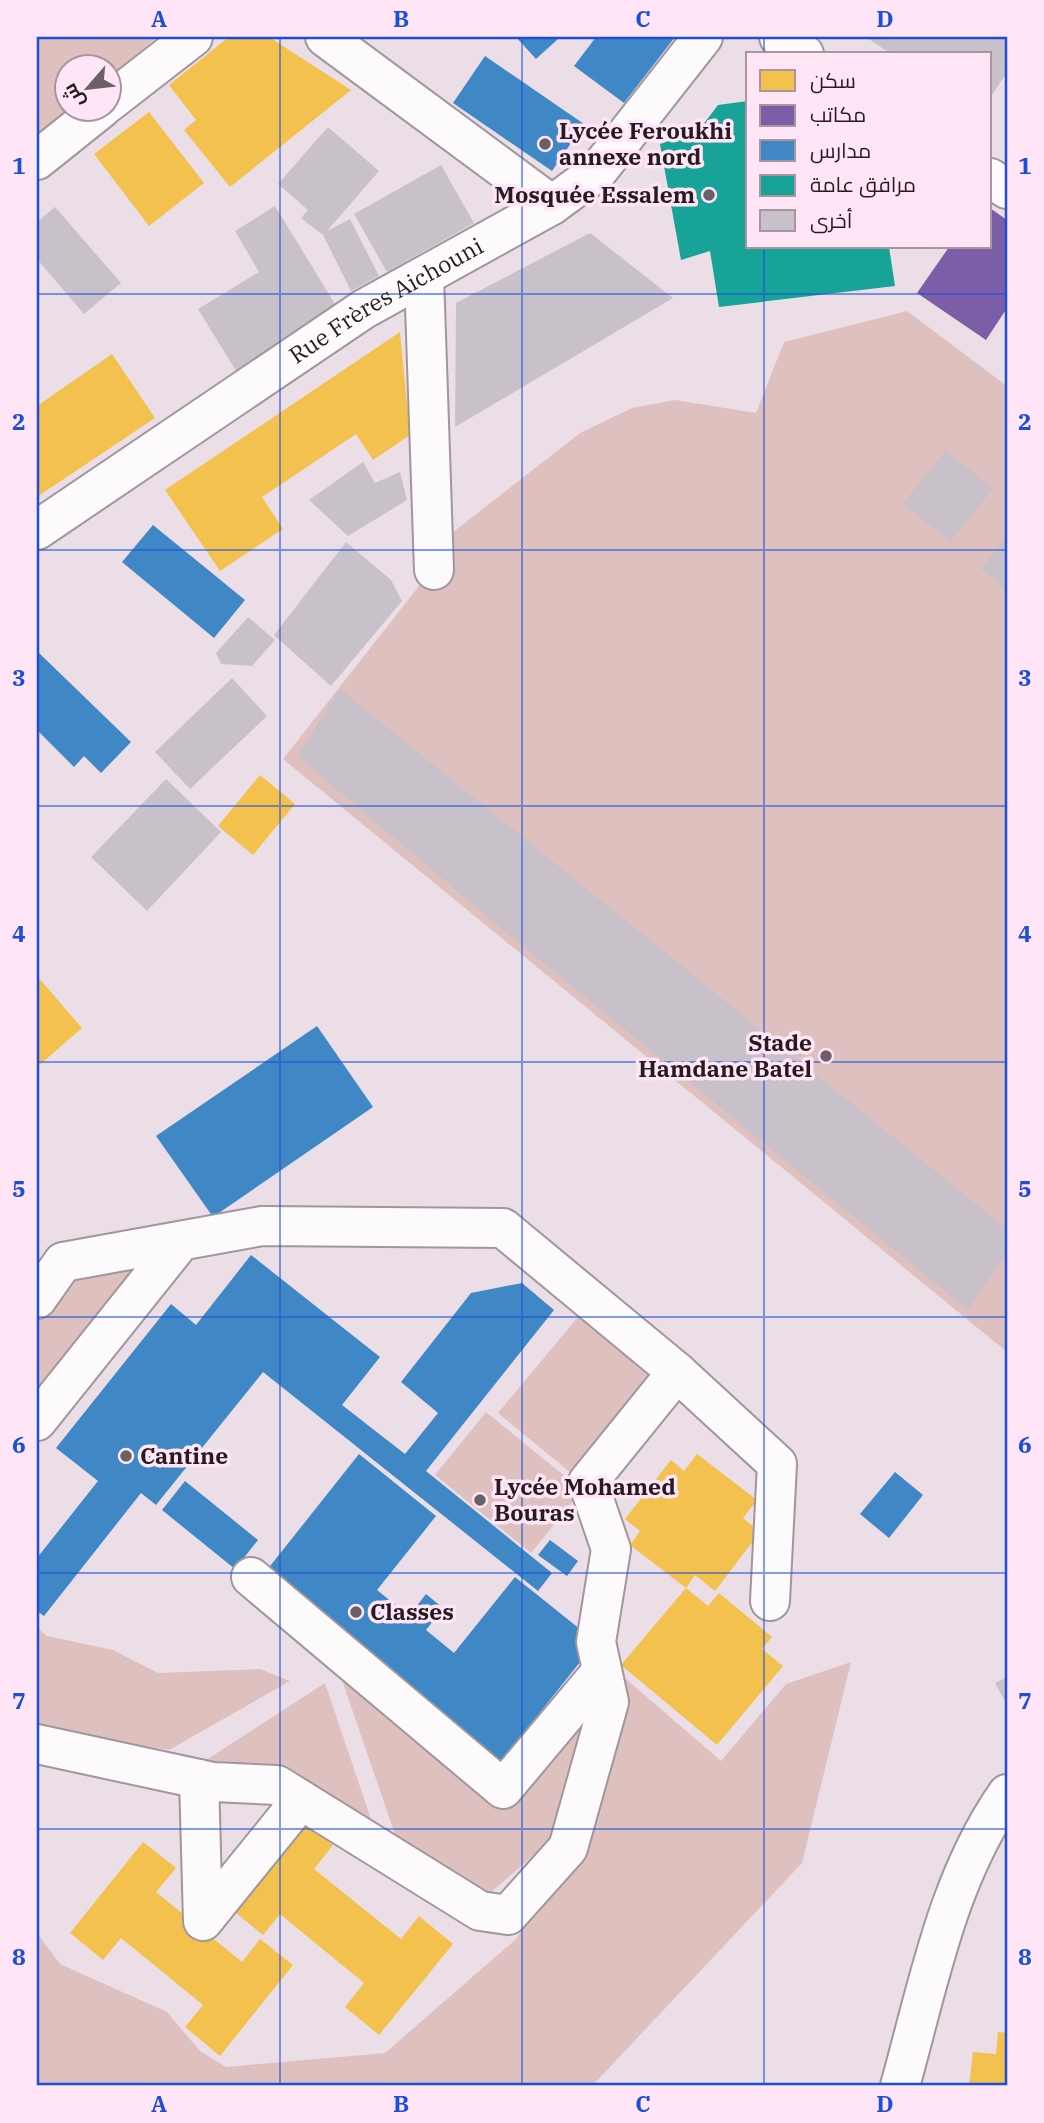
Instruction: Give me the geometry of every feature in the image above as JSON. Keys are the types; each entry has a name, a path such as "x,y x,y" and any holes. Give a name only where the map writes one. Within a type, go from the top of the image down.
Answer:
{"street":[{"path":"122,92 193,37"},
{"path":"325,37 552,205"},
{"name":"Rue Frères Aichouni","path":"37,530 364,309 552,205 597,172 703,37"},
{"path":"779,37 801,52"},
{"path":"37,160 84,122"},
{"path":"992,179 1007,189"},
{"path":"424,276 434,570"},
{"path":"37,1299 63,1262 262,1226 503,1228 677,1372 777,1464 770,1601"},
{"path":"37,1421 181,1241"},
{"path":"37,1744 199,1779 277,1786 480,1911 508,1915 568,1848 609,1702 596,1642 611,1549 588,1482 677,1372"},
{"path":"251,1577 503,1789 602,1671"},
{"path":"199,1779 203,1921 301,1800"},
{"path":"900,2086 954,1893 990,1818 1007,1794"}],"shaded area":[{"path":"37,37 157,37 122,68 122,52 52,52 52,122 59,122 37,141"},
{"name":"Stade Hamdane Batel","path":"907,311 1007,386 1007,1352 283,759 423,581 452,533 580,433 632,408 675,400 756,413 784,342"},
{"path":"147,1261 37,1409 37,1320 78,1269"},
{"path":"588,1305 660,1365 571,1473 498,1413"},
{"path":"486,1412 582,1490 531,1553 435,1475"},
{"path":"37,1627 47,1636 113,1650 158,1673 260,1669 290,1681 169,1750 37,1729"},
{"path":"851,1662 802,1863 592,2086 37,2086 37,1933 60,1964 167,2012 200,2051 226,2067 385,2053 515,1940 583,1846 626,1679 721,1761 786,1684"},
{"path":"341,1677 502,1803 587,1712 550,1841 482,1900 399,1846"},
{"path":"325,1683 378,1840 266,1770 206,1760"}],"building: سكن":[{"path":"229,37 269,37 351,90 230,187 184,130 196,120 169,85"},
{"path":"149,112 204,183 149,226 94,154"},
{"path":"400,332 410,435 373,460 356,434 262,497 283,529 220,571 165,490"},
{"path":"112,354 155,418 37,497 37,406"},
{"path":"260,775 295,804 253,855 218,826"},
{"path":"37,976 82,1028 37,1067"},
{"path":"697,1454 757,1500 743,1518 760,1532 715,1591 695,1575 686,1588 630,1545 640,1531 625,1519 671,1460 684,1471"},
{"path":"686,1588 708,1606 719,1593 772,1637 762,1649 783,1666 717,1745 621,1665"},
{"path":"302,1820 333,1845 314,1869 401,1939 419,1916 453,1944 379,2035 345,2007 364,1983 280,1914 263,1935 231,1909"},
{"path":"143,1842 176,1868 156,1892 242,1962 260,1939 293,1965 220,2056 185,2027 203,2005 121,1938 103,1960 70,1933"},
{"path":"998,2032 1007,2033 1007,2086 969,2086 973,2052 996,2054"}],"building: مكاتب":[{"path":"992,209 1007,220 1007,308 986,340 917,293 948,248 992,248"}],"building: مدارس":[{"path":"516,37 557,37 558,39 536,59"},
{"path":"596,37 675,37 624,103 574,66"},
{"path":"485,56 584,124 552,171 453,103"},
{"path":"153,525 245,600 214,638 122,562"},
{"path":"37,651 131,742 101,773 84,756 74,767 37,730"},
{"path":"317,1026 373,1107 213,1217 156,1136"},
{"path":"251,1255 380,1357 342,1405 405,1454 438,1413 401,1382 471,1293 522,1283 554,1310 426,1471 552,1573 538,1591 263,1372 156,1505 141,1493 44,1616 37,1611 37,1558 98,1481 56,1448 171,1304 196,1325"},
{"name":"Classes","path":"359,1454 436,1516 377,1590 409,1616 426,1594 443,1608 426,1630 454,1653 515,1577 596,1642 498,1765 263,1575"},
{"path":"895,1472 923,1495 889,1538 860,1514"},
{"path":"185,1481 258,1540 235,1569 162,1510"},
{"path":"550,1540 578,1561 567,1576 538,1555"}],"building: مرافق عامة":[{"name":"Mosquée Essalem","path":"746,101 746,248 889,248 895,286 719,307 710,251 681,260 660,144 699,130 718,105"}],"building: أخرى":[{"path":"866,37 1007,37 1007,72 992,95 992,52 888,52"},
{"path":"328,127 379,171 327,231 350,219 379,276 351,291 323,235 301,218 308,210 278,184"},
{"path":"441,165 474,223 387,272 354,214"},
{"path":"275,206 338,309 236,371 198,309 259,272 235,231"},
{"path":"55,207 121,283 84,314 37,259 37,222"},
{"path":"590,233 673,298 455,427 456,303"},
{"path":"946,450 993,489 950,542 903,503"},
{"path":"363,462 375,483 400,472 407,500 348,536 309,500"},
{"path":"1007,535 1007,591 981,569"},
{"path":"346,542 391,580 402,601 331,686 274,635"},
{"path":"248,617 275,640 252,666 221,664 216,653"},
{"path":"232,678 267,716 190,789 155,752"},
{"path":"340,689 1007,1229 1007,1252 968,1310 519,943 297,756"},
{"path":"166,779 221,832 147,911 91,857"},
{"path":"1007,1677 1007,1705 995,1683"}],"place":[{"name":"Lycée Feroukhi annexe nord","path":"545,144"},
{"name":"Mosquée Essalem","path":"709,195"},
{"name":"Stade Hamdane Batel","path":"826,1056"},
{"name":"Cantine","path":"126,1456"},
{"name":"Lycée Mohamed Bouras","path":"480,1500"},
{"name":"Classes","path":"356,1612"}]}
